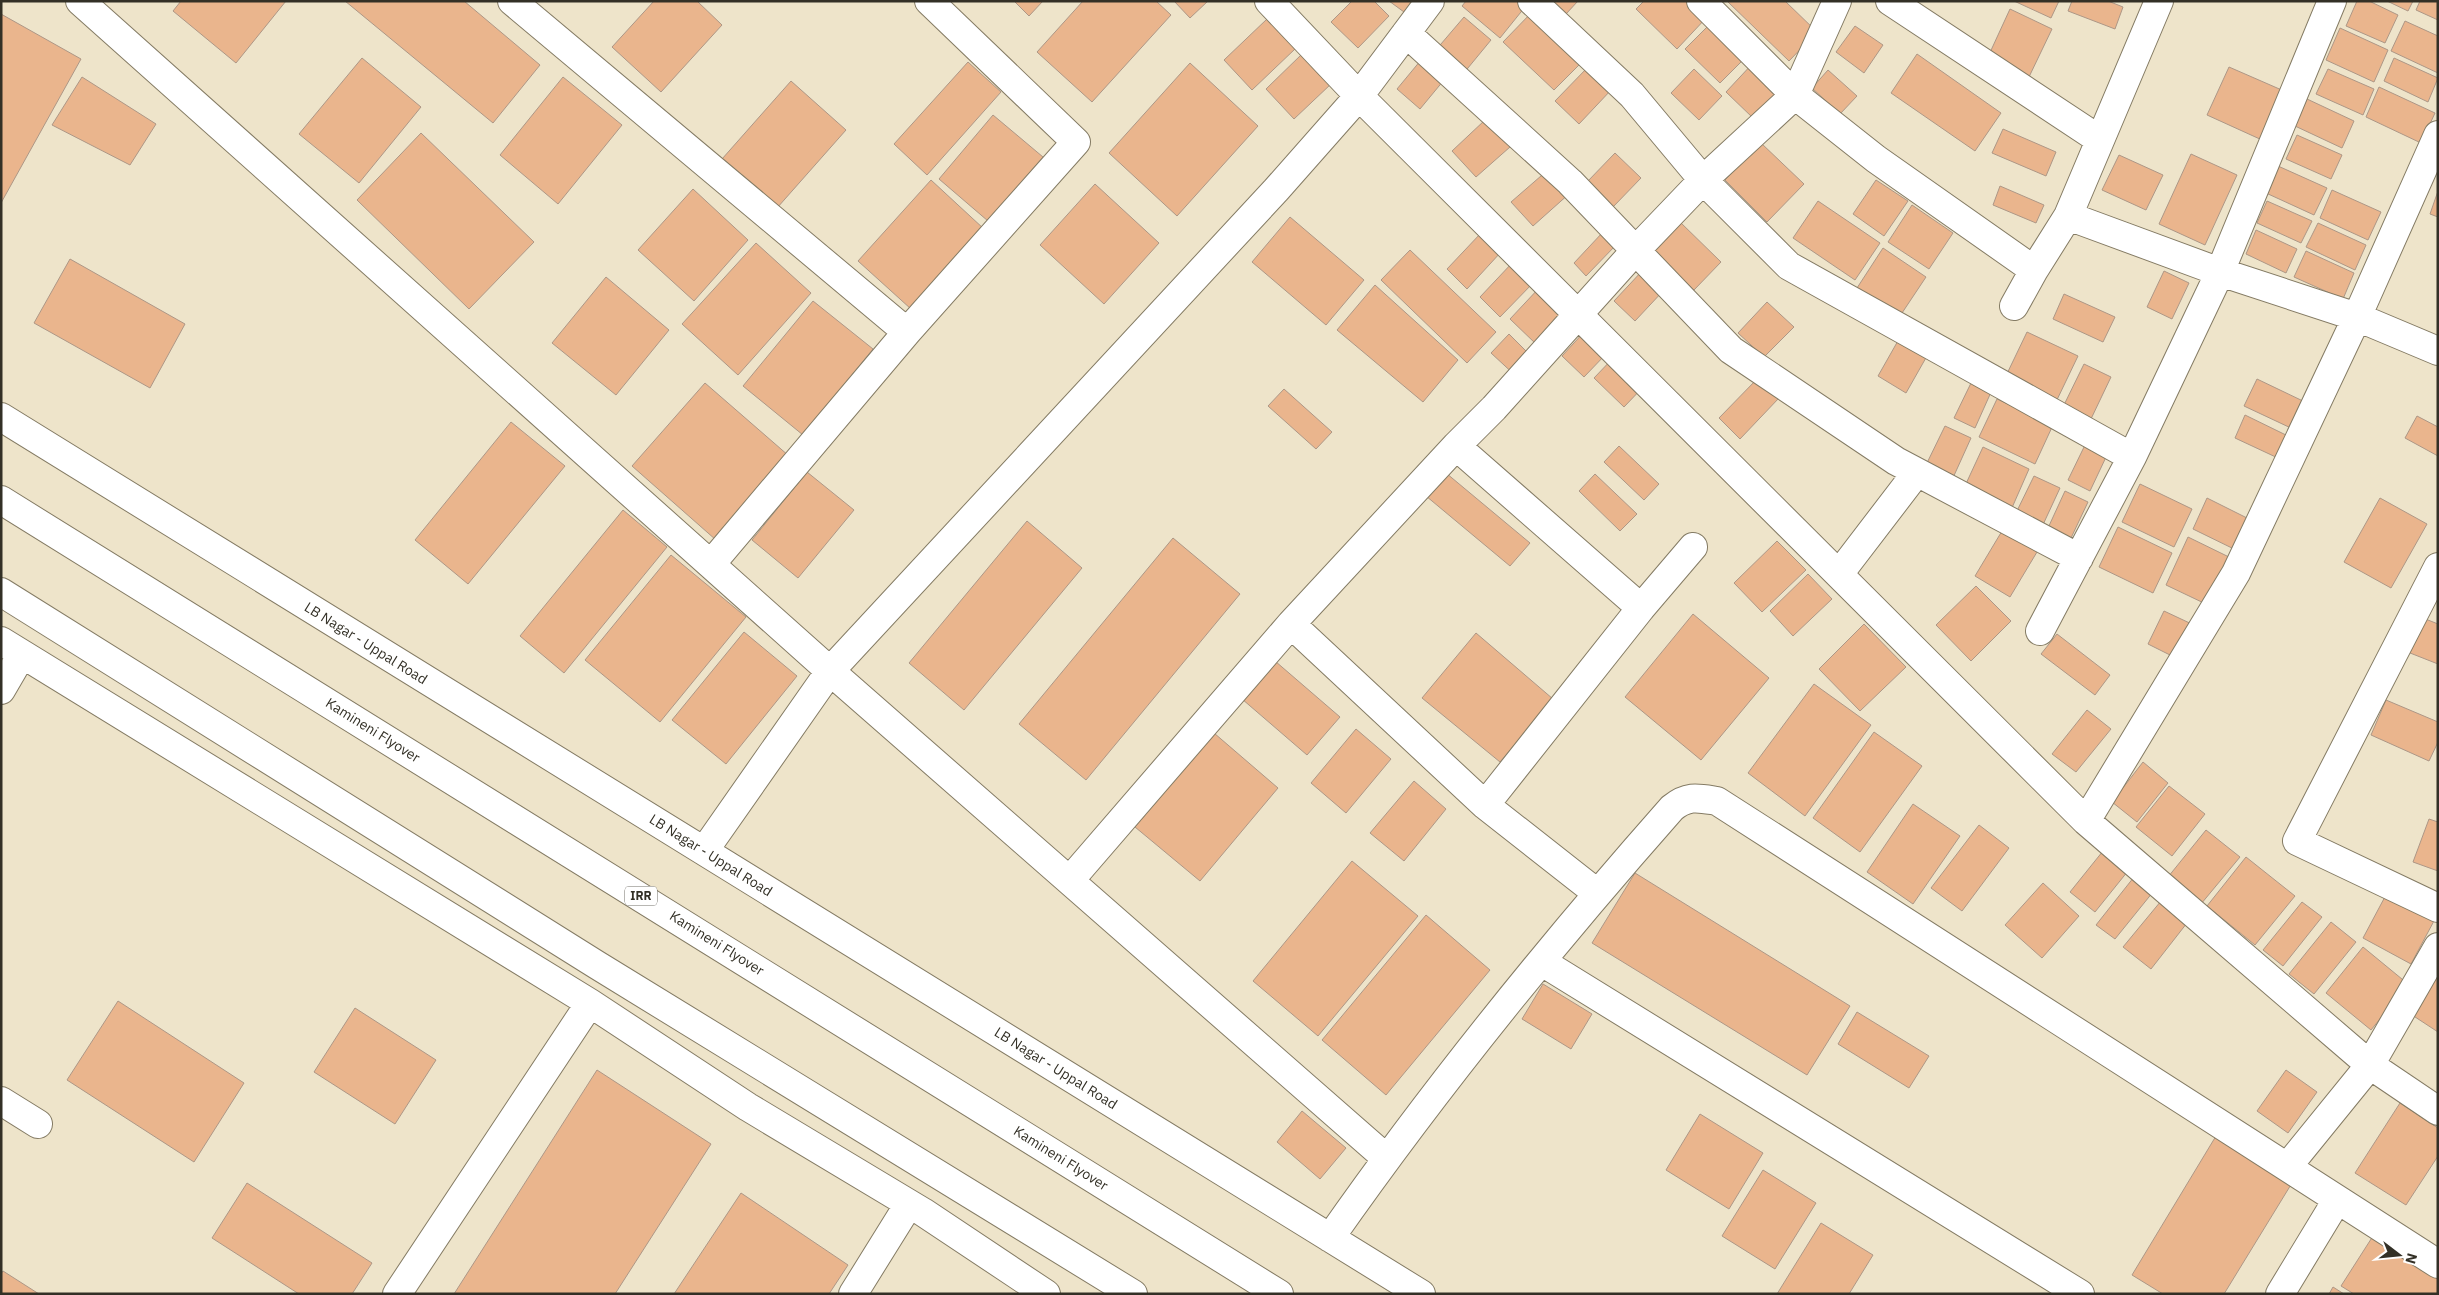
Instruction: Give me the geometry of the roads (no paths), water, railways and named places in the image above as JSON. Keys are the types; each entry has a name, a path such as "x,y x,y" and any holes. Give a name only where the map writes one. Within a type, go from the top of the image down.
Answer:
{"main road":[{"path":"80,1 830,671 1386,1158"},
{"path":"512,1 907,332"},
{"path":"712,564 907,332 1076,142 929,1"},
{"path":"1269,1 1358,96 2086,821 2370,1065 2438,1111"},
{"path":"704,851 830,671 1276,190 1358,96 1430,1"},
{"path":"1532,1 1632,96 1703,180 1789,266 2132,457"},
{"path":"1701,1 1795,95 1876,160 2034,270"},
{"path":"1070,880 1291,624 1456,446 1494,408 1636,250 1703,180 1795,95 1836,1"},
{"path":"1890,1 2100,140"},
{"path":"2014,306 2068,216 2160,1"},
{"path":"2040,631 2132,457 2220,272 2332,1"},
{"path":"1406,33 1570,182 1731,350 1896,461 2079,558"},
{"path":"2086,821 2236,573 2357,317 2438,135"},
{"path":"2068,216 2220,272 2357,317 2438,352"},
{"name":"LB Nagar - Uppal Road","path":"1,417 1421,1294"},
{"path":"1456,446 1641,608"},
{"path":"1839,574 1918,472"},
{"name":"Kamineni Flyover","path":"1,500 1279,1294"},
{"path":"1485,805 1641,608 1693,547"},
{"path":"2438,568 2297,841 2438,908"},
{"path":"1,592 597,965 1133,1294"},
{"path":"1291,624 1485,805 1597,893"},
{"path":"1,690 12,647 590,1003 748,1107 909,1204 1046,1294"},
{"path":"1330,1238 1386,1158 1597,893 1672,808 1682,800 1698,798 1717,801 2438,1264"},
{"path":"2288,1166 2370,1065 2438,947"},
{"path":"1542,962 2080,1294"},
{"path":"397,1294 590,1003"},
{"path":"1,1101 38,1124"},
{"path":"2280,1294 2337,1200"},
{"path":"854,1294 909,1204"}]}
